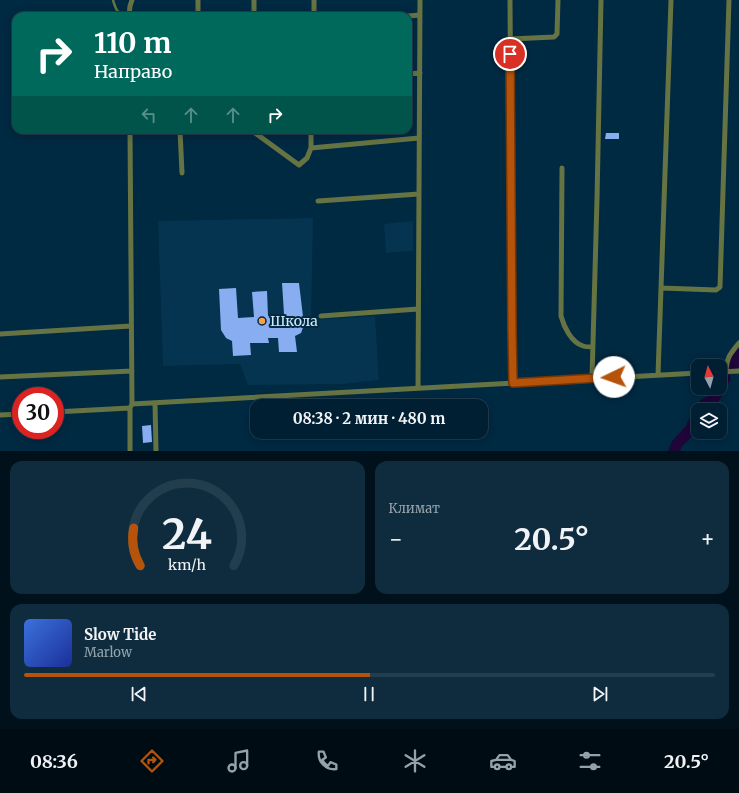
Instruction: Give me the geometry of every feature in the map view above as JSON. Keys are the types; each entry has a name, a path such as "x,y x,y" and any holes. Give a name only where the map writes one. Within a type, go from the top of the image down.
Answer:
{"street":[{"path":"129,12 132,0"},
{"path":"198,0 198,12"},
{"path":"254,0 254,12"},
{"path":"314,0 314,12"},
{"path":"418,388 420,0"},
{"path":"510,0 513,383"},
{"path":"510,39 554,37 557,34 558,0"},
{"path":"592,378 601,0"},
{"path":"658,375 671,0"},
{"path":"661,288 716,290 720,287 729,0"},
{"path":"412,16 420,15"},
{"path":"412,74 420,73"},
{"path":"130,134 132,371 130,451"},
{"path":"180,134 182,173"},
{"path":"257,134 299,165 308,158 311,148 311,134"},
{"path":"311,148 419,138"},
{"path":"562,168 561,316 564,325 573,340 582,346 592,347"},
{"path":"318,201 419,194"},
{"path":"322,316 418,308"},
{"path":"0,334 131,326"},
{"path":"727,361 730,354 739,343"},
{"path":"0,378 132,371"},
{"path":"727,372 739,371"},
{"path":"64,411 155,403 691,373"},
{"path":"155,403 156,451"},
{"path":"0,415 12,414"}],"lane":[{"path":"113,0 117,10 120,12"}],"shaded area":[{"path":"313,218 311,320 375,316 379,380 343,384 248,385 240,364 163,366 158,221"},
{"path":"413,221 413,251 386,253 384,224"}],"building":[{"path":"606,133 619,133 619,139 605,139"},
{"name":"Школа","path":"282,283 299,283 304,325 301,333 295,336 297,352 279,352 278,338 268,338 269,343 250,343 251,355 233,356 232,341 226,338 221,330 219,289 236,288 238,318 254,317 252,292 267,291 268,316 284,314"},
{"path":"151,425 152,442 143,443 142,426"}],"waterway":[{"path":"733,366 739,354"},
{"path":"707,403 713,400 716,395"},
{"path":"674,451 677,444 691,428"}],"place":[{"name":"Школа","path":"262,321"}],"route":[{"path":"510,54 513,383 614,377"}]}
